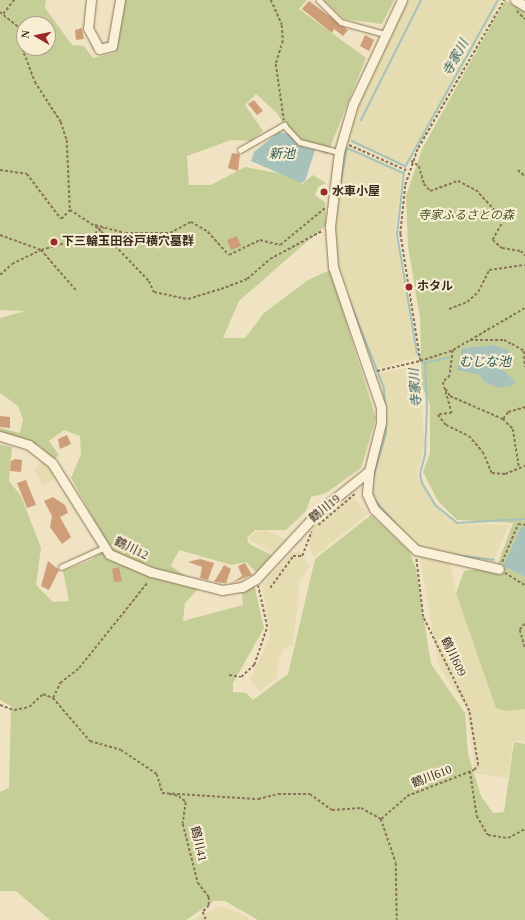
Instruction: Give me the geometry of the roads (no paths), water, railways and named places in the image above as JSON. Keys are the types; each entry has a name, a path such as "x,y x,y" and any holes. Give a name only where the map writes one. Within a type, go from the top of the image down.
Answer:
{"street":[{"path":"91,0 88,28 99,49 112,46 120,0"},
{"path":"402,0 353,104 339,152 330,226 333,266 372,373 382,415 369,470 367,488 371,504 416,550 499,569"},
{"path":"515,0 525,6"},
{"name":"鶴川12","path":"0,436 29,445 52,463 76,496 103,548 148,571 222,590 242,588 264,572 318,512 369,470"}],"lane":[{"path":"319,0 341,22 385,34"},
{"path":"240,150 284,124 300,142 339,152"},
{"path":"61,567 103,548"}],"water":[{"name":"新池","path":"279,132 289,134 301,146 315,150 305,181 301,183 251,161 254,152"},
{"name":"むじな池","path":"494,345 510,351 499,367 515,381 514,385 499,388 484,382 480,375 457,370 462,348"},
{"path":"521,527 525,527 525,577 503,566"}],"waterway":[{"path":"361,120 421,0"},
{"name":"寺家川","path":"405,167 498,0"},
{"path":"352,141 405,166"},
{"path":"339,191 347,148 403,173"},
{"name":"寺家川","path":"404,172 397,234 417,353 425,364 427,407 425,455 420,474 422,483 435,505 457,523 525,519"},
{"path":"348,297 384,388 386,433 373,478"},
{"path":"424,363 448,358"},
{"path":"374,499 396,524"},
{"path":"455,555 494,560"}],"place":[{"name":"水車小屋","path":"324,192"},
{"name":"下三輪玉田谷戸横穴墓群","path":"54,242"},
{"name":"ホタル","path":"409,287"}],"park label":[{"name":"寺家ふるさとの森","path":"466,216"}]}
